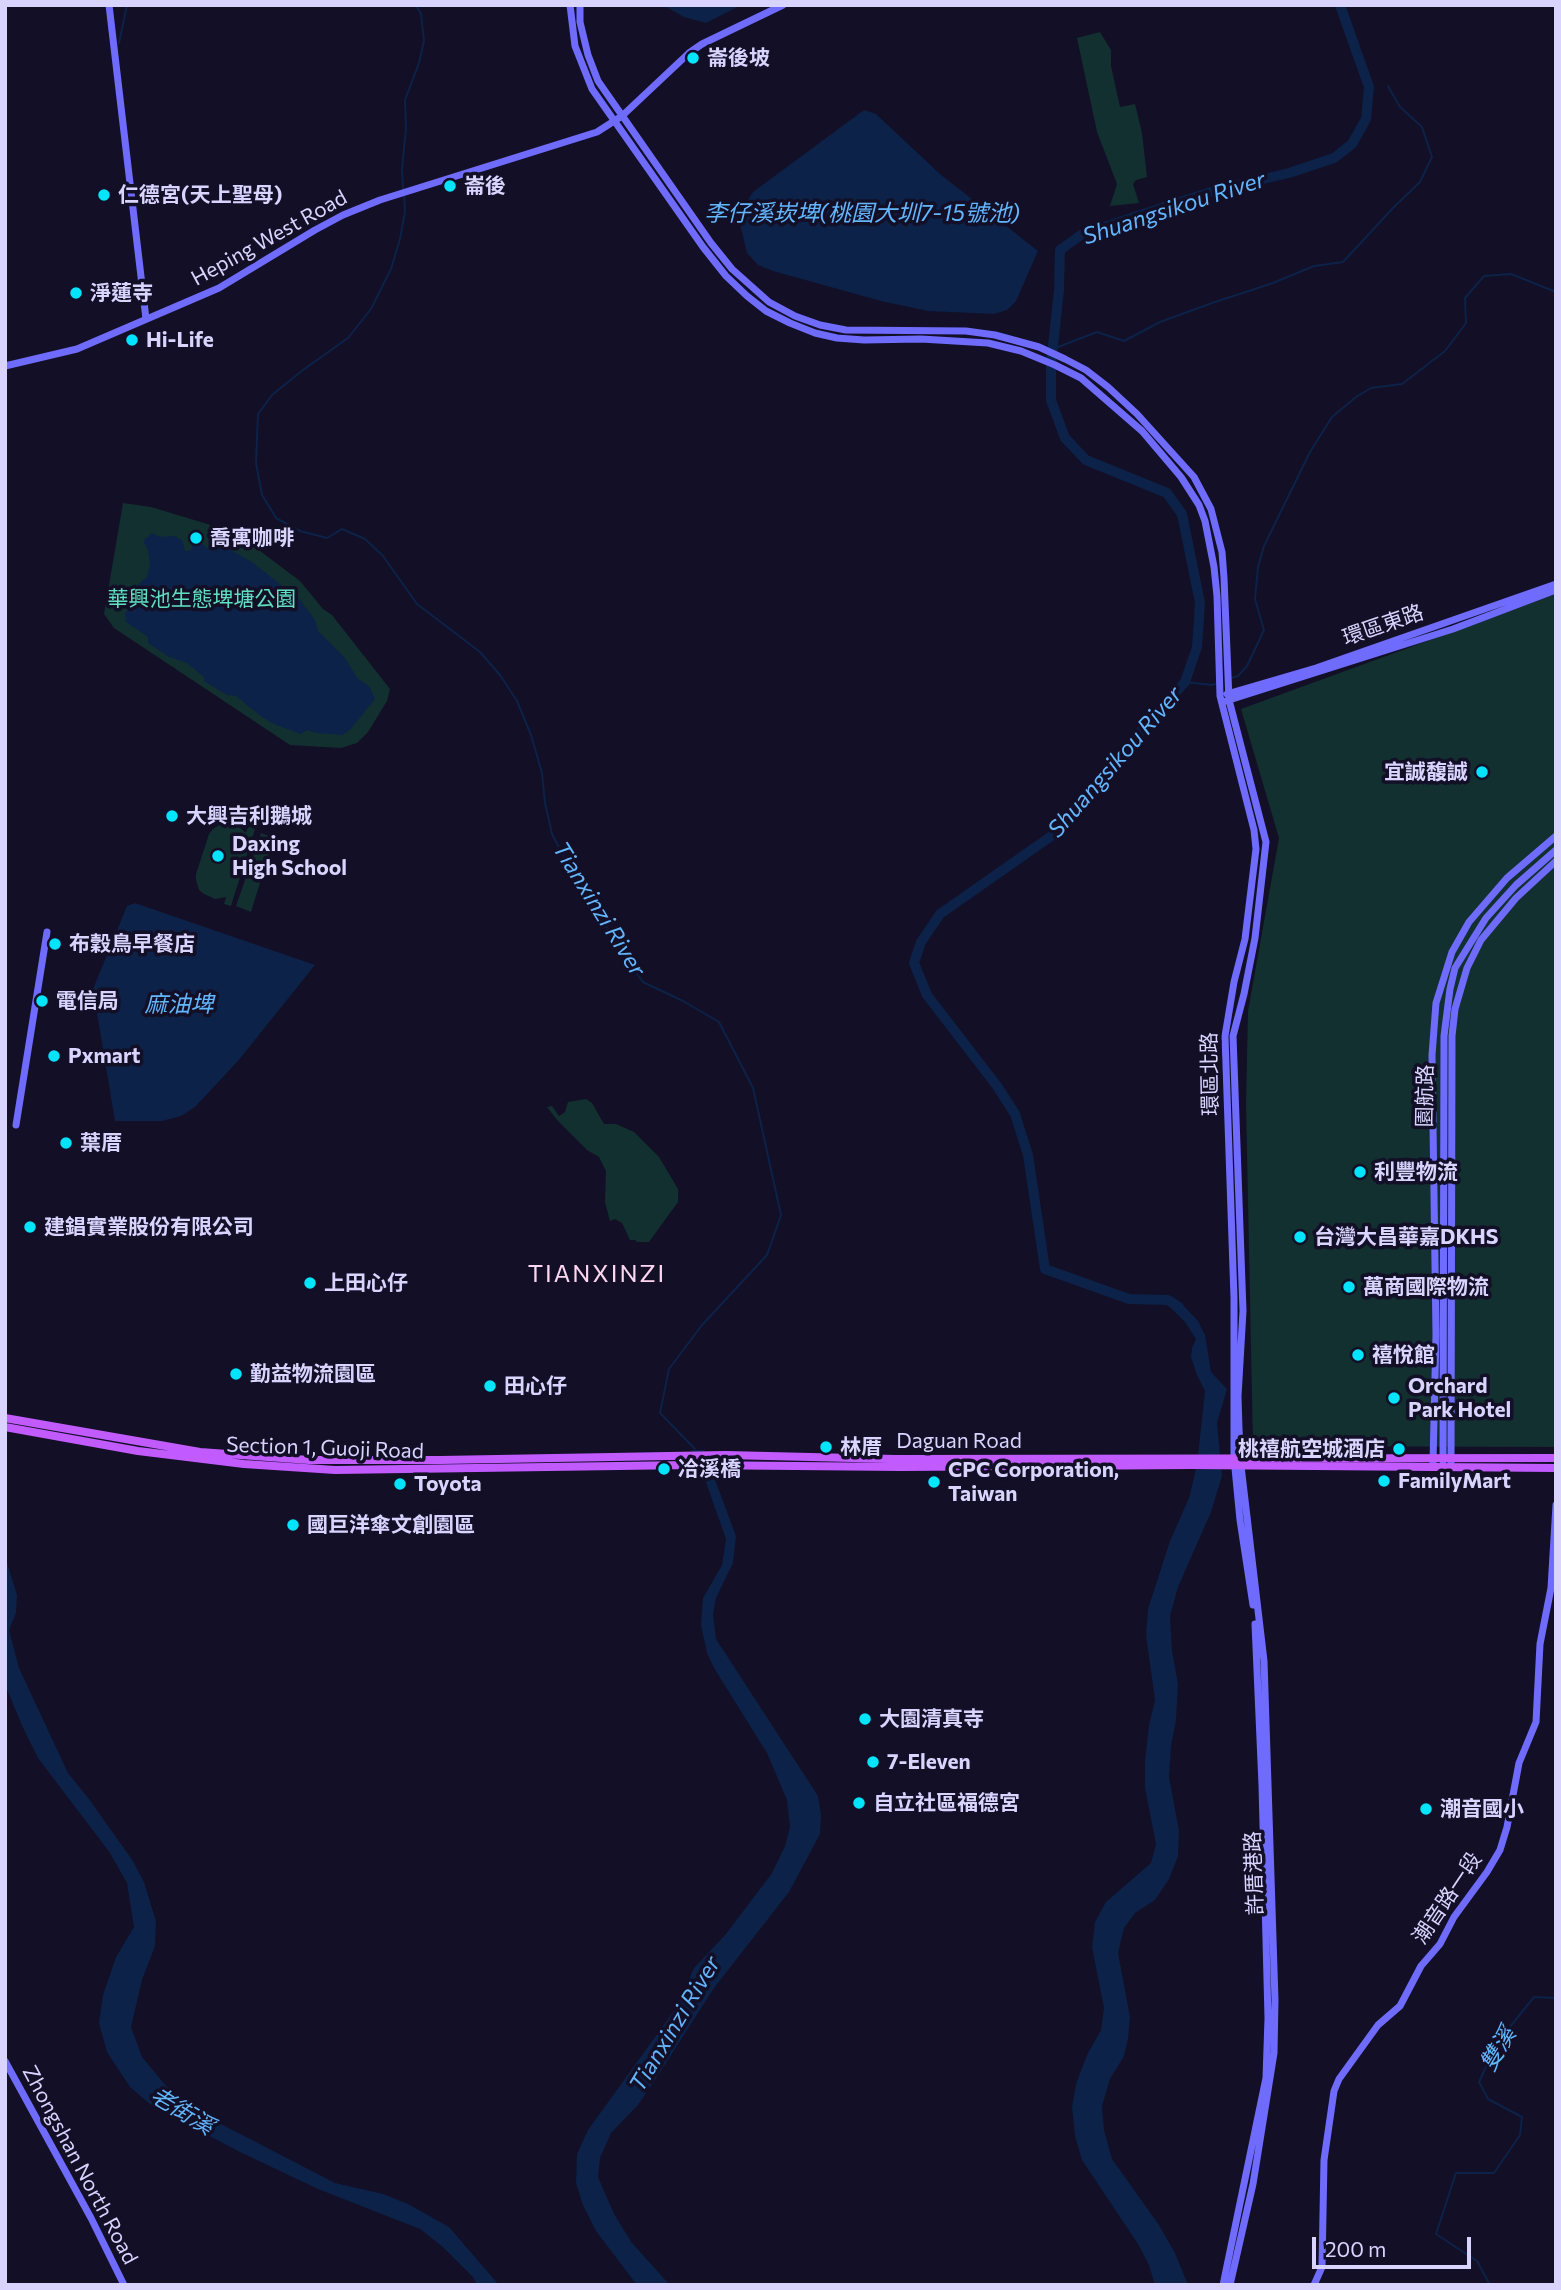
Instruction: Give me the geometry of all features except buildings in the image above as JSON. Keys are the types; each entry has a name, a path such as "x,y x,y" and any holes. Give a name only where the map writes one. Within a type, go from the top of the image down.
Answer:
{"main road":[{"name":"Section 1, Guoji Road","path":"5,1418 200,1452 309,1460 406,1465 689,1465"},
{"name":"Section 1, Guoji Road","path":"5,1427 138,1451 244,1465 335,1470 600,1456"},
{"name":"Daguan Road","path":"600,1456 1192,1461"},
{"path":"1234,1462 1433,1456 1556,1458"},
{"path":"1192,1461 1556,1468"},
{"name":"Daguan Road","path":"689,1465 901,1467 1192,1461"}],"street":[{"path":"109,5 146,319"},
{"path":"570,5 575,46 592,89 726,276 747,296 766,310 815,333 837,338 965,340 988,343 1033,356 1081,378 1142,432 1181,477 1205,520 1214,567 1225,698"},
{"path":"580,5 580,22 598,81 732,269 769,302 795,316 846,330 966,331 995,335 1039,347 1086,370 1108,387 1170,448 1194,477 1212,509 1222,552 1223,681"},
{"name":"Heping West Road","path":"5,366 63,354 219,288 343,215 392,196 597,132 622,116 696,49 783,5"},
{"name":"環區東路","path":"1225,698 1556,584"},
{"name":"環區東路","path":"1225,698 1453,629 1556,590"},
{"name":"環區北路","path":"1225,698 1266,842 1255,938 1233,1036 1243,1311 1234,1462"},
{"name":"環區北路","path":"1225,698 1256,849 1253,892 1225,1036 1234,1298 1234,1462"},
{"path":"1433,1466 1436,1334 1432,1055 1436,1003 1449,958 1469,922 1507,878 1556,836"},
{"name":"園航路","path":"1447,1456 1444,1036 1450,989 1455,968 1486,918 1516,885 1556,850"},
{"path":"1447,1467 1452,1036 1455,1009 1466,968 1481,940 1516,898 1556,861"},
{"path":"16,1125 47,932"},
{"name":"許厝港路","path":"1223,2285 1274,2053 1275,2000 1268,1856 1264,1661 1240,1520 1234,1462"},
{"name":"潮音路一段","path":"1314,2285 1322,2267 1324,2160 1334,2091 1339,2079 1378,2025 1400,2006 1421,1966 1440,1944 1454,1917 1488,1872 1500,1850 1507,1827 1518,1763 1536,1722 1540,1644 1551,1588 1556,1505"},
{"name":"Zhongshan North Road","path":"5,2061 91,2218 124,2285"},
{"name":"許厝港路","path":"1230,2285 1253,2184 1265,2093"}],"green space":[{"path":"1100,32 1111,50 1111,66 1120,107 1135,104 1142,133 1147,177 1136,180 1133,184 1139,203 1110,206 1117,184 1097,132 1077,38"},
{"name":"華興池生態埤塘公園","path":"123,503 151,507 239,535 300,581 323,609 332,615 390,689 387,701 368,732 357,743 341,748 290,745 114,628 104,614"},
{"path":"1556,594 1556,1447 1253,1446 1246,1104 1248,1011 1279,838 1241,709"},
{"path":"222,823 237,825 246,833 248,826 255,829 231,906 224,904 226,897 215,899 204,894 199,890 196,880 209,834"},
{"path":"261,833 274,838 251,912 236,906"},
{"path":"586,1099 592,1103 604,1124 616,1124 634,1132 659,1157 678,1189 678,1202 649,1242 630,1240 622,1223 615,1219 610,1221 605,1202 606,1171 599,1157 587,1150 547,1107 552,1106 559,1116 565,1112 568,1102"}],"water":[{"path":"663,5 741,5 706,23 684,17"},
{"name":"李仔溪崁埤(桃園大圳7-15號池)","path":"864,110 876,114 940,174 1038,251 1016,301 1007,310 994,314 928,311 881,301 773,271 758,265 747,253 740,224 742,209 753,192"},
{"name":"華興池生態埤塘公園","path":"151,533 161,537 175,536 182,540 185,551 191,550 193,544 203,544 206,548 210,546 211,539 252,562 300,600 315,620 318,631 345,658 358,679 369,686 375,699 350,730 342,735 307,730 301,734 274,724 236,696 227,695 204,681 204,677 187,663 169,657 148,643 148,637 126,622 125,614 128,608 135,610 128,593 147,577 150,564 144,543"},
{"name":"麻油埤","path":"135,903 315,965 238,1061 195,1107 181,1116 162,1121 115,1121 93,989 127,906"},
{"path":"1173,1300 1185,1307 1198,1321 1205,1335 1211,1372 1227,1389 1217,1423 1222,1476 1211,1512 1178,1587 1170,1616 1172,1651 1178,1684 1169,1777 1179,1831 1178,1856 1169,1879 1155,1900 1135,1913 1124,1928 1118,1953 1130,2017 1128,2039 1124,2056 1110,2079 1102,2106 1104,2130 1112,2159 1159,2225 1175,2253 1188,2285 1155,2285 1149,2265 1138,2244 1082,2160 1075,2136 1072,2107 1076,2084 1087,2055 1101,2030 1104,2008 1092,1947 1095,1922 1106,1902 1151,1863 1156,1844 1145,1788 1149,1725 1155,1700 1146,1635 1148,1609 1170,1541 1189,1498 1197,1465 1205,1391 1191,1357 1196,1339 1185,1322 1167,1304"},
{"path":"691,1450 704,1450 736,1536 733,1563 716,1598 713,1614 716,1639 818,1796 820,1834 789,1892 714,1988 638,2105 611,2133 600,2158 598,2177 614,2214 632,2243 670,2285 637,2285 596,2231 583,2205 576,2183 577,2154 588,2130 676,2008 694,1968 726,1934 772,1873 785,1846 790,1827 787,1800 767,1753 707,1653 701,1625 703,1598 722,1565 726,1539 703,1474"},
{"name":"老街溪","path":"5,1556 17,1595 16,1613 9,1630 19,1668 68,1773 133,1861 144,1882 156,1921 155,1946 142,1980 131,2027 142,2057 167,2087 194,2110 335,2183 383,2194 408,2204 449,2227 499,2285 477,2285 473,2277 443,2247 420,2229 318,2189 240,2152 151,2105 130,2087 107,2052 99,2023 103,1995 116,1957 134,1927 127,1883 110,1853 38,1758 5,1685"}],"waterway":[{"path":"119,43 127,5"},
{"name":"Tianxinzi River","path":"403,189 405,100 424,41 421,14 416,5"},
{"name":"Shuangsikou River","path":"1179,1307 1168,1300 1129,1299 1045,1269 1028,1155 1015,1114 997,1086 927,995 914,963 921,942 940,914 1057,832 1185,682 1197,647 1200,603 1182,514 1167,493 1086,460 1065,438 1051,400 1060,250 1081,235 1137,216 1220,189 1289,173 1334,158 1352,144 1366,119 1369,87 1340,5"},
{"path":"1053,349 1097,332 1124,341 1160,322 1314,266 1343,262 1420,182 1432,157 1422,127 1400,107 1388,86"},
{"name":"Tianxinzi River","path":"404,194 405,212 400,239 391,269 371,309 348,338 272,395 258,414 256,463 262,495 276,518 300,531 327,538 342,529 365,539 383,556 417,604 480,652 500,675 517,701 531,735 542,773 552,834 574,876 643,982 719,1022 753,1088 781,1215 767,1255 702,1325 669,1369 660,1413 695,1449"},
{"path":"1231,678 1238,676 1247,666 1264,630 1255,599 1258,567 1264,546 1310,452 1332,417 1371,388 1402,384 1445,351 1466,323 1465,298 1484,276 1511,274 1556,292"},
{"path":"1185,682 1216,684"},
{"name":"雙溪","path":"1490,2285 1477,2261 1436,2234 1456,2173 1494,2173 1520,2135 1522,2117 1488,2099 1479,2082 1497,2043 1534,1997 1556,1998"}],"place":[{"name":"崙後坡","path":"693,58"},
{"name":"崙後","path":"450,186"},
{"name":"仁德宮(天上聖母)","path":"104,195"},
{"name":"淨蓮寺","path":"76,293"},
{"name":"Hi-Life","path":"132,340"},
{"name":"喬寓咖啡","path":"196,538"},
{"name":"宜誠馥誠","path":"1482,772"},
{"name":"大興吉利鵝城","path":"172,816"},
{"name":"Daxing High School","path":"218,856"},
{"name":"布穀鳥早餐店","path":"55,944"},
{"name":"電信局","path":"42,1001"},
{"name":"Pxmart","path":"54,1056"},
{"name":"葉厝","path":"66,1143"},
{"name":"利豐物流","path":"1360,1172"},
{"name":"建錩實業股份有限公司","path":"30,1227"},
{"name":"台灣大昌華嘉DKHS","path":"1300,1237"},
{"name":"上田心仔","path":"310,1283"},
{"name":"萬商國際物流","path":"1349,1287"},
{"name":"禧悅館","path":"1358,1355"},
{"name":"勤益物流園區","path":"236,1374"},
{"name":"田心仔","path":"490,1386"},
{"name":"Orchard Park Hotel","path":"1394,1398"},
{"name":"林厝","path":"826,1447"},
{"name":"桃禧航空城酒店","path":"1399,1449"},
{"name":"冾溪橋","path":"664,1469"},
{"name":"FamilyMart","path":"1384,1481"},
{"name":"CPC Corporation, Taiwan","path":"934,1482"},
{"name":"Toyota","path":"400,1484"},
{"name":"國巨洋傘文創園區","path":"293,1525"},
{"name":"大園清真寺","path":"865,1719"},
{"name":"7-Eleven","path":"873,1762"},
{"name":"自立社區福德宮","path":"859,1803"},
{"name":"潮音國小","path":"1426,1809"}],"district":[{"name":"TIANXINZI","path":"597,1274"}]}
